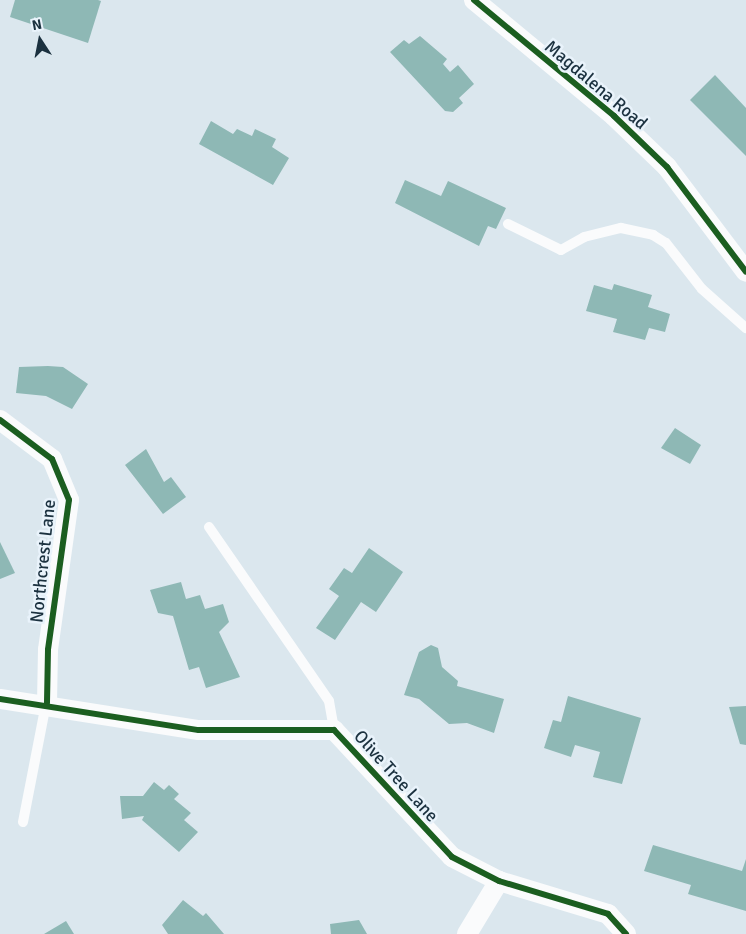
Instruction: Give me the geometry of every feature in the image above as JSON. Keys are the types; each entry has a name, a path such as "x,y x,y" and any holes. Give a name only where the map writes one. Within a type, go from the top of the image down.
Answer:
{"street":[{"name":"Magdalena Road","path":"474,0 614,116 667,167 746,272"},
{"name":"Northcrest Lane","path":"0,420 52,459 68,500 48,650 47,703"},
{"name":"Olive Tree Lane","path":"0,698 47,703 199,730 334,730 452,857 499,881 608,914 626,934"},
{"path":"467,934 499,881"}],"lane":[{"path":"508,224 562,250 584,237 614,229 653,235 666,243 702,289 746,328"},
{"path":"210,527 329,701 334,730"},
{"path":"23,822 47,703"}],"building":[{"path":"15,0 101,1 88,43 10,17"},
{"path":"420,36 447,59 443,64 450,72 458,65 474,84 459,98 463,103 453,112 445,111 390,52 404,40 409,44"},
{"path":"715,75 746,108 746,156 690,100"},
{"path":"211,121 233,134 237,129 252,136 255,129 276,139 272,147 289,158 273,185 199,144"},
{"path":"405,180 441,196 448,181 506,208 496,229 488,226 479,246 395,203"},
{"path":"614,284 652,295 648,307 670,314 665,332 649,328 645,340 613,332 617,319 586,311 594,285 612,290"},
{"path":"19,367 63,367 88,384 72,409 46,396 16,393"},
{"path":"675,428 701,445 690,464 661,448"},
{"path":"146,449 164,482 171,477 186,497 163,514 125,465"},
{"path":"0,542 15,573 0,579"},
{"path":"369,548 403,572 376,612 361,602 335,640 316,628 339,596 329,589 344,568 352,573"},
{"path":"181,582 186,599 200,595 205,609 223,604 229,622 219,632 240,677 206,688 199,667 189,670 173,616 158,613 150,590"},
{"path":"431,645 438,648 442,667 458,681 457,686 504,699 494,733 467,723 449,724 419,699 404,695 419,652"},
{"path":"568,696 641,718 622,784 593,777 600,752 575,745 571,757 544,748 553,720 561,722"},
{"path":"746,706 746,745 740,744 729,707"},
{"path":"154,782 164,790 169,785 179,794 174,799 191,813 184,820 198,832 179,852 142,820 144,816 122,819 120,796 143,796"},
{"path":"653,845 742,871 746,859 746,911 688,894 691,885 644,871"},
{"path":"183,900 203,916 206,913 224,934 168,934 162,925"},
{"path":"359,920 367,934 331,934 330,924"},
{"path":"66,921 74,934 44,934"}],"cycle path":[{"path":"474,0 614,116 667,167 746,272"},
{"path":"0,420 52,459 69,500 48,650 47,703"},
{"path":"0,699 199,730 334,730 452,857 499,881 608,914 626,934"}]}
